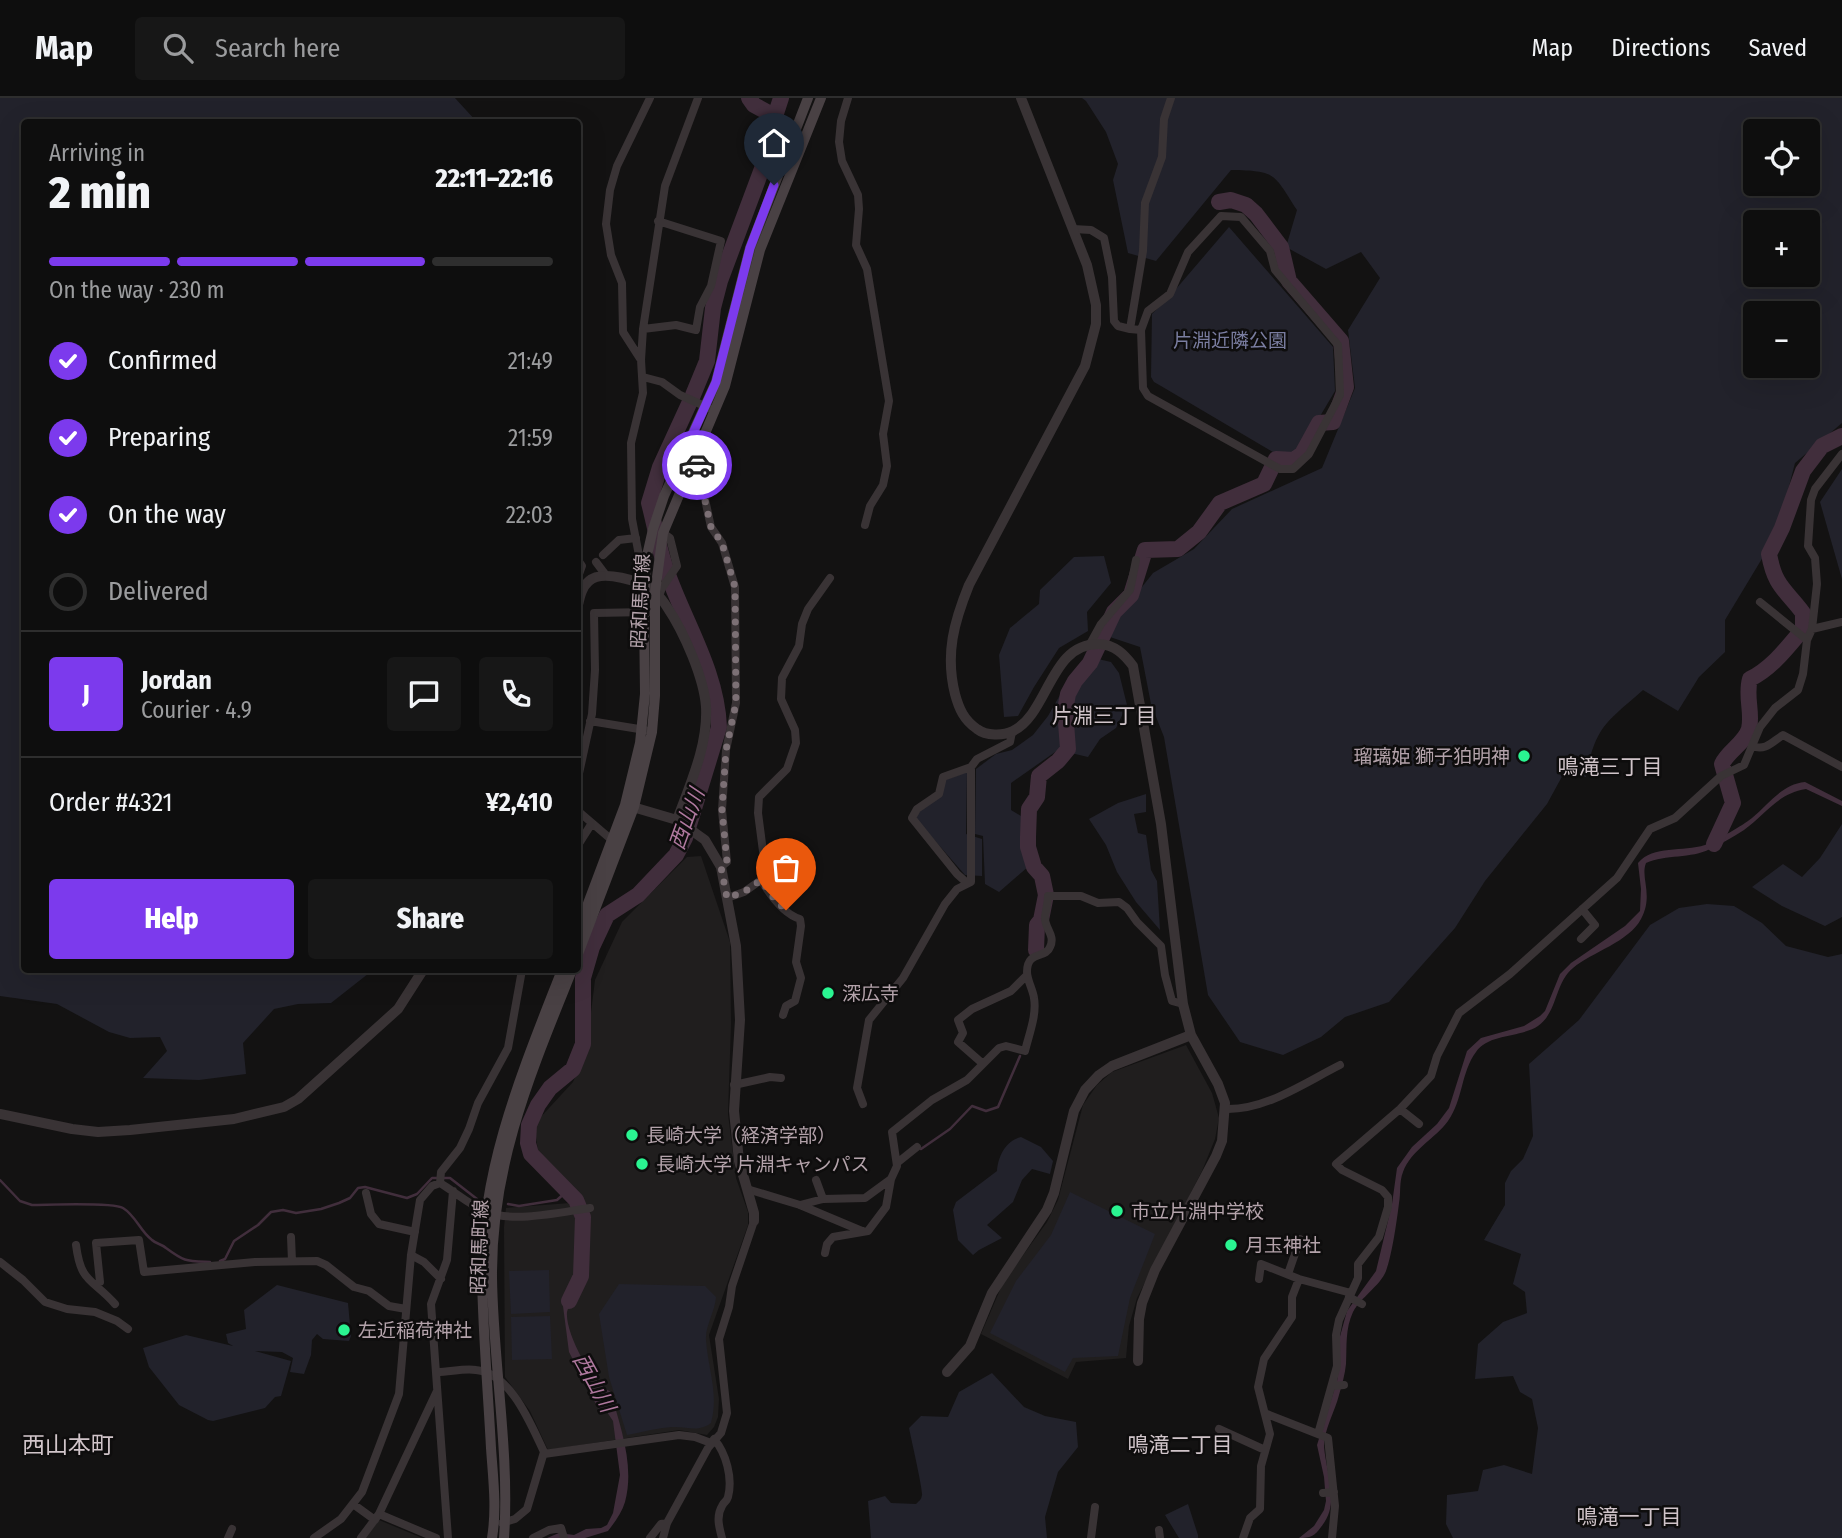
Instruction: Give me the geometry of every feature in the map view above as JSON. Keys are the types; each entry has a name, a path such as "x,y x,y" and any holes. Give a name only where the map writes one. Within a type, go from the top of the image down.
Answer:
{"main road":[{"name":"昭和馬町線","path":"581,923 630,806 647,731 645,694 649,612 656,589 663,533 716,382 750,248 808,98"},
{"name":"昭和馬町線","path":"706,407 734,357 760,250 821,98"},
{"name":"昭和馬町線","path":"656,589 646,560 658,511 689,456"},
{"name":"昭和馬町線","path":"581,945 616,842"},
{"name":"昭和馬町線","path":"504,1538 500,1523 482,1276 493,1166 511,1105 561,973"},
{"name":"昭和馬町線","path":"492,1538 500,1523 498,1380 490,1213 512,1129 571,973"}],"street":[{"path":"641,360 623,332 622,283 611,255 606,223 610,191 617,166 650,98"},
{"path":"677,820 705,736 706,707 695,667 674,620 656,589 636,538 632,519 631,443 641,409 643,329 658,221 665,187 698,98"},
{"path":"848,98 841,121 839,142 842,161 858,195 856,245 867,271 889,401 883,434 887,467 883,485 870,506 866,525"},
{"path":"1021,98 1092,281 1096,315 1093,341 1085,366 969,585 956,617 949,662 959,709 968,723 981,732 998,735 1012,732 1026,722 1062,663 1075,650 1090,644 1106,645 1123,653 1133,666 1161,824 1183,1004 1191,1035 1222,1092 1226,1109 1219,1149 1155,1270 1142,1303 1138,1361"},
{"path":"1130,329 1143,251 1145,202 1162,157 1164,119 1171,98"},
{"path":"1221,216 1241,217 1270,251 1275,270 1338,345 1340,395 1310,454 1293,469 1280,469 1148,396 1143,388 1141,330 1148,311 1170,293 1188,252 1221,216"},
{"path":"643,329 676,325 695,330 700,307 711,286 721,241 658,221"},
{"path":"1073,229 1091,230 1104,238 1113,286 1114,321 1118,326 1141,330"},
{"path":"643,377 662,382 706,407"},
{"path":"1318,1434 1337,1366 1339,1320 1354,1299 1358,1264 1379,1237 1388,1207 1388,1197 1382,1190 1342,1170 1336,1164 1400,1109 1432,1076 1437,1056 1459,1013 1510,974 1617,878 1650,828 1675,818 1724,775 1744,765 1760,727 1775,708 1798,690 1803,674 1805,638 1812,629 1817,584 1815,558 1808,546 1811,500 1815,489 1842,454"},
{"path":"689,456 698,467 711,527 722,543 735,587 736,703 726,750 722,810 727,862 721,867"},
{"path":"581,764 590,721 595,670 594,613 649,612 656,589 677,566 670,538 663,533"},
{"path":"605,574 600,558 619,540 636,538"},
{"path":"1090,644 1101,624 1130,590 1136,560"},
{"path":"581,597 586,583 605,574 656,589"},
{"path":"727,898 744,892 761,880 765,859 758,813 759,797 787,769 796,743 794,730 781,699 782,678 799,646 807,608 830,578"},
{"path":"1760,602 1805,638"},
{"path":"1812,629 1842,622"},
{"path":"590,721 647,731"},
{"path":"967,883 912,818 917,809 939,793 943,777 971,767 986,754 1010,742 1012,732"},
{"path":"1752,746 1765,748 1783,735 1842,767"},
{"path":"863,1104 858,1088 869,1020 909,968 944,904 957,889 971,882 971,767"},
{"path":"630,806 677,820 705,840 721,867 736,946 740,1020 734,1111 738,1161 754,1213 754,1221 732,1286 719,1339 727,1413 721,1433 713,1441 667,1523 663,1538"},
{"path":"581,814 616,842"},
{"path":"581,840 592,823"},
{"path":"761,880 776,901 791,916 800,919 796,962 802,978 794,1001 786,1006 783,1015"},
{"path":"982,1063 958,1042 963,1033 958,1020 972,1009 1011,991 1027,976 1031,958 1047,952 1050,948 1052,937 1045,919 1048,895 1081,896 1098,903 1119,902 1127,908 1161,946 1172,1001 1183,1004"},
{"path":"1581,939 1595,925 1582,909"},
{"path":"0,1114 99,1132 234,1119 284,1107 298,1099 398,1009 421,973"},
{"path":"314,1538 341,1519 362,1492 399,1394 411,1255 420,1200 440,1180 441,1172 460,1148 470,1129 478,1103 508,1048 521,973"},
{"path":"825,1253 827,1244 833,1237 868,1231 886,1207 897,1163 892,1132 932,1100 967,1080 999,1048 1006,1046 1025,1051 1035,1007 1027,976"},
{"path":"947,1372 970,1346 992,1293 1046,1210 1054,1193 1074,1111 1085,1090 1098,1075 1112,1066 1191,1035"},
{"path":"1226,1109 1242,1109 1269,1101 1340,1065"},
{"path":"734,1085 771,1077 781,1078"},
{"path":"1400,1109 1419,1124"},
{"path":"897,1163 918,1147"},
{"path":"440,1180 490,1213 509,1216 590,1208"},
{"path":"816,1180 823,1199"},
{"path":"800,1205 823,1199 865,1198 891,1180"},
{"path":"747,1189 800,1205 862,1231"},
{"path":"448,1538 431,1304 446,1260 453,1191"},
{"path":"366,1193 372,1214 379,1224 415,1232"},
{"path":"291,1237 292,1261"},
{"path":"1288,1274 1300,1238"},
{"path":"100,1282 96,1244 139,1240 144,1272 255,1262 317,1261 354,1287 369,1291 389,1306 406,1309"},
{"path":"76,1245 83,1274 115,1304"},
{"path":"411,1255 424,1262 440,1279"},
{"path":"0,1262 45,1302 67,1309 95,1312 128,1329"},
{"path":"1259,1279 1261,1264 1354,1299"},
{"path":"1243,1538 1250,1518 1259,1509 1260,1476 1270,1434 1258,1387 1264,1359 1292,1317 1292,1297 1299,1279"},
{"path":"1336,1351 1348,1350"},
{"path":"438,1372 477,1370 498,1380 521,1404 544,1454 527,1509 515,1519 500,1523"},
{"path":"1333,1386 1344,1385"},
{"path":"360,1538 377,1517 438,1388"},
{"path":"1267,1414 1328,1438 1334,1492 1332,1538"},
{"path":"1219,1429 1265,1450"},
{"path":"544,1454 679,1435 713,1441 724,1456 728,1472 729,1496 721,1507 718,1518 722,1538"},
{"path":"1323,1493 1334,1492"},
{"path":"353,1504 377,1517 436,1538"},
{"path":"1091,1538 1095,1507"},
{"path":"650,1538 661,1524 667,1523"},
{"path":"533,1538 548,1530 561,1528 564,1538"},
{"path":"228,1538 232,1529"}],"shaded area":[{"name":"長崎大学 片淵キャンパス","path":"701,856 730,942 728,1114 736,1178 748,1212 748,1225 709,1335 719,1399 718,1417 707,1435 679,1430 548,1450 530,1411 505,1377 506,1208 583,1202 538,1151 535,1130 538,1120 573,1082 586,1053 595,980 622,922 687,857"},
{"name":"市立片淵中学校","path":"1186,1045 1212,1093 1219,1118 1215,1139 1202,1171 1137,1298 1129,1326 1126,1358 1076,1362 1068,1379 981,1334 1003,1283 1047,1222 1058,1200 1083,1105 1097,1085 1112,1072"},
{"path":"379,1520 391,1525 422,1538 365,1538"}],"green space":[{"path":"0,98 455,98 474,119 21,119 21,973 369,973 331,1003 298,1004 274,1009 243,1043 246,1074 199,1080 143,1078 167,1051 160,1037 130,1038 109,1032 57,1004 0,996"},
{"path":"1082,98 1842,98 1842,423 1795,463 1786,498 1766,552 1725,620 1725,652 1699,677 1678,711 1643,690 1604,726 1594,746 1586,777 1565,771 1547,804 1485,881 1455,928 1389,1002 1345,1017 1321,1037 1283,1055 1240,1042 1208,995 1164,737 1151,704 1140,647 1104,635 1153,573 1194,549 1232,509 1322,468 1355,388 1348,330 1380,278 1361,252 1326,269 1286,247 1297,210 1278,181 1257,171 1231,170 1156,261 1128,253 1113,180 1118,164 1106,132"},
{"name":"片淵近隣公園","path":"1229,227 1333,347 1335,391 1300,450 1289,456 1278,455 1154,382 1151,377 1152,314"},
{"path":"1842,469 1842,579 1820,502"},
{"path":"1104,556 1111,583 1087,612 1088,631 1059,648 1018,716 1004,717 999,655 1010,628 1039,604 1040,590 1074,557"},
{"path":"1098,659 1111,662 1119,673 1127,705 1116,728 1100,739 1088,757 1058,750 1011,783 1011,810 1026,819 1024,853 1029,866 999,892 985,884 983,836 975,834 976,769 996,754 1012,750 1033,735 1048,716 1072,674 1083,662"},
{"path":"967,772 966,834 982,839 982,876 965,875 916,819 919,812 941,795 945,780"},
{"path":"1146,794 1146,812 1134,814 1138,833 1146,835 1151,870 1157,881 1160,930 1136,902 1089,819 1118,803"},
{"path":"1842,824 1842,917 1825,926 1782,906 1752,887 1783,864 1802,877 1820,858"},
{"path":"1707,904 1734,906 1762,923 1786,946 1828,957 1842,954 1842,1538 1453,1538 1446,1524 1447,1495 1478,1491 1483,1470 1504,1465 1532,1474 1538,1428 1532,1399 1520,1392 1513,1376 1475,1379 1478,1344 1503,1322 1527,1313 1525,1292 1513,1284 1521,1254 1484,1240 1505,1205 1505,1183 1511,1171 1523,1159 1533,1136 1529,1064 1579,1020 1650,925 1679,908"},
{"path":"1021,1137 1041,1147 1053,1161 1050,1174 1032,1169 1022,1180 1013,1202 987,1225 1002,1238 973,1255 958,1240 953,1210 956,1202 997,1171 1003,1150"},
{"path":"1070,1192 1155,1234 1130,1298 1118,1356 1073,1358 1065,1372 990,1333 1016,1281 1051,1235"},
{"path":"549,1270 550,1312 511,1314 509,1271"},
{"path":"619,1284 705,1286 716,1297 706,1335 714,1402 711,1423 697,1428 666,1428 627,1435 609,1377 599,1314"},
{"path":"277,1285 348,1303 351,1336 349,1341 323,1339 317,1334 312,1340 311,1355 304,1374 290,1372 293,1358 282,1352 255,1351 291,1361 281,1396 275,1397 265,1408 213,1421 179,1405 149,1367 143,1348 186,1335 233,1346 228,1343 226,1334 246,1329 244,1310"},
{"path":"550,1316 552,1359 512,1360 511,1317"},
{"path":"992,1373 1024,1407 1045,1416 1076,1422 1078,1447 1058,1472 1045,1517 1047,1538 871,1538 868,1501 885,1496 891,1503 916,1504 921,1498 921,1484 909,1428 921,1416 948,1417 959,1392"},
{"path":"1188,1504 1198,1538 1179,1538 1165,1515"}],"water":[{"path":"1805,782 1842,801 1842,806 1806,789 1796,791 1780,800 1744,830 1714,847 1695,854 1646,863 1645,910 1635,927 1573,968 1562,982 1549,1013 1538,1026 1489,1042 1476,1052 1467,1068 1453,1113 1443,1127 1417,1151 1403,1172 1394,1237 1386,1271 1353,1312 1347,1338 1344,1376 1324,1440 1331,1488 1330,1508 1317,1533 1299,1538 1314,1526 1326,1501 1317,1445 1337,1381 1339,1340 1347,1311 1376,1271 1392,1204 1397,1168 1412,1147 1437,1124 1449,1108 1467,1051 1481,1038 1524,1026 1540,1016 1545,1011 1560,974 1571,963 1625,926 1640,911 1638,863 1644,857 1660,851 1710,843 1748,821 1789,786"},
{"path":"575,1281 583,1283 568,1308 570,1332 588,1369 611,1392 625,1446 628,1488 622,1509 608,1531 585,1538 547,1538 559,1533 574,1535 586,1529 607,1525 613,1513 620,1475 613,1421 607,1412 600,1412 569,1352 563,1306"}],"waterway":[{"path":"749,98 754,105 776,117"},
{"name":"西山川","path":"569,1301 581,1276 583,1217 576,1200 531,1154 528,1143 529,1125 550,1088 573,1069 583,1044 583,978 592,947 607,915 638,895 676,855 685,838 719,727 713,687 667,572 649,503 660,467 707,361 713,308 720,281 763,166 765,147 781,98"},
{"path":"1036,950 1037,925 1041,920 1046,895 1042,876 1034,867 1028,847 1029,809 1037,797 1039,776 1068,749 1065,710 1068,694 1090,663 1114,612 1131,595 1145,550 1178,549 1199,532 1220,503 1264,484 1276,459 1294,460 1302,454 1319,423 1333,422 1346,387 1341,341 1289,281 1281,247 1246,205 1231,200 1219,202"},
{"path":"1714,844 1733,803 1722,764 1744,739 1749,729 1750,679 1772,663 1803,629 1803,613 1778,581 1769,554 1782,528 1803,471 1822,446 1842,436"},
{"path":"921,1149 950,1129 972,1106 986,1111 998,1107 1020,1056"},
{"path":"220,1261 225,1259 234,1241 258,1225 271,1212 283,1210 296,1213 321,1209 350,1198 358,1188 365,1187 407,1198 417,1194 432,1178 450,1178 477,1199"},
{"path":"0,1180 20,1201 32,1205 94,1204 123,1208 154,1241 178,1256 186,1260 210,1262"},
{"path":"508,1204 519,1206 557,1200 567,1191"}],"way so far":[{"path":"697,465 711,527 722,543 735,587 736,703 726,750 722,810 727,862 721,867 727,898 744,892 761,880 768,892 786,910"}],"place":[{"name":"瑠璃姫 獅子狛明神","path":"1524,756"},
{"name":"深広寺","path":"828,993"},
{"name":"長崎大学（経済学部）","path":"632,1135"},
{"name":"長崎大学 片淵キャンパス","path":"642,1164"},
{"name":"市立片淵中学校","path":"1117,1211"},
{"name":"月玉神社","path":"1231,1245"},
{"name":"左近稲荷神社","path":"344,1330"}],"district":[{"name":"片淵三丁目","path":"1104,716"},
{"name":"鳴滝三丁目","path":"1610,767"},
{"name":"西山本町","path":"68,1445"},
{"name":"鳴滝二丁目","path":"1180,1445"},
{"name":"鳴滝一丁目","path":"1629,1517"}],"route":[{"path":"697,465 684,453 716,382 750,248 774,185"}]}
